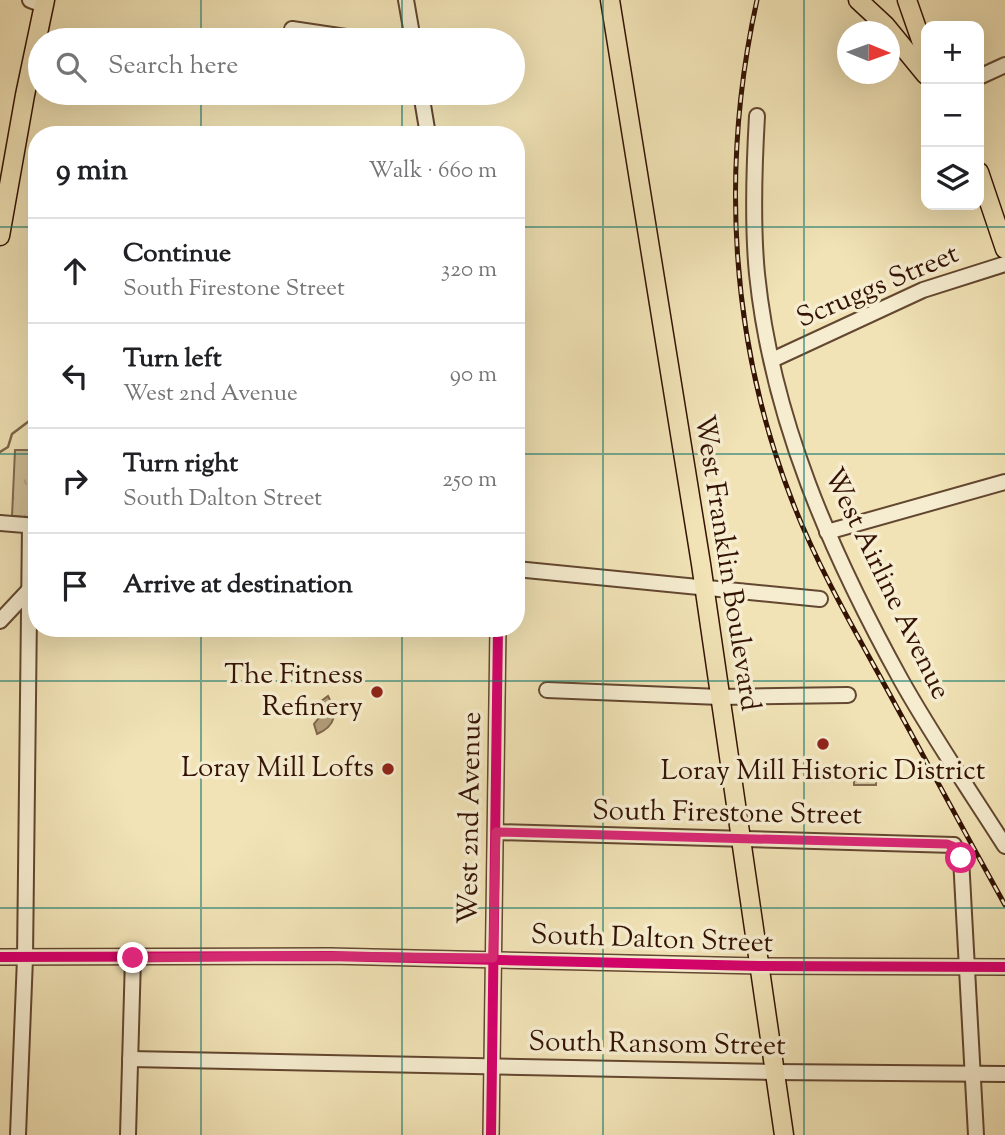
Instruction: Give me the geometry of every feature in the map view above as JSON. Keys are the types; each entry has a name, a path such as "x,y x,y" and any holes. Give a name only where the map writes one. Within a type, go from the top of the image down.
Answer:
{"main road":[{"name":"West Franklin Boulevard","path":"610,0 704,587 783,1135"},
{"path":"858,0 878,19 891,15 907,3"},
{"path":"35,28 39,2"},
{"path":"900,34 909,20 907,3"},
{"path":"907,3 921,48"},
{"path":"900,42 921,69"},
{"path":"0,236 28,75"},
{"path":"984,187 1005,249"}],"street":[{"path":"406,0 411,28"},
{"path":"984,75 1005,65"},
{"path":"423,105 426,126"},
{"name":"West Airline Avenue","path":"757,116 754,203 763,318 780,398 803,474 827,532 902,681 1005,845"},
{"name":"Scruggs Street","path":"772,360 923,290 1005,264"},
{"path":"827,532 1005,482"},
{"path":"0,523 28,526"},
{"path":"525,570 820,599"},
{"path":"0,621 28,591"},
{"path":"18,1135 25,958 31,637"},
{"name":"West 2nd Avenue","path":"491,1135 498,637"},
{"path":"547,690 720,697 848,695"},
{"name":"South Firestone Street","path":"496,832 947,844 957,848 961,858 967,967"},
{"name":"South Dalton Street","path":"0,957 318,956 759,966 1005,967"},
{"path":"128,1135 133,958"},
{"path":"967,967 975,1135"},
{"name":"South Ransom Street","path":"130,1059 1005,1074"}],"green space":[{"path":"15,450 28,450 28,517 12,516"},
{"path":"854,767 876,768 876,785 854,785"}],"shaded area":[{"path":"328,696 333,708 333,718 328,727 317,734 314,724 322,714 320,702"}],"waterway":[{"path":"0,452 8,447 12,434 28,422"}],"railway":[{"path":"757,0 745,63 738,127 738,255 744,318 756,381 772,442 802,526 824,572 1005,905"}],"cycle path":[{"path":"491,1135 498,637"},
{"path":"0,957 330,956 759,966 1005,967"}],"place":[{"name":"The Fitness Refinery","path":"377,692"},
{"name":"Loray Mill Historic District","path":"823,744"},
{"name":"Loray Mill Lofts","path":"388,769"}],"route":[{"path":"133,958 493,958 496,832 947,844 957,848 961,858"}]}
